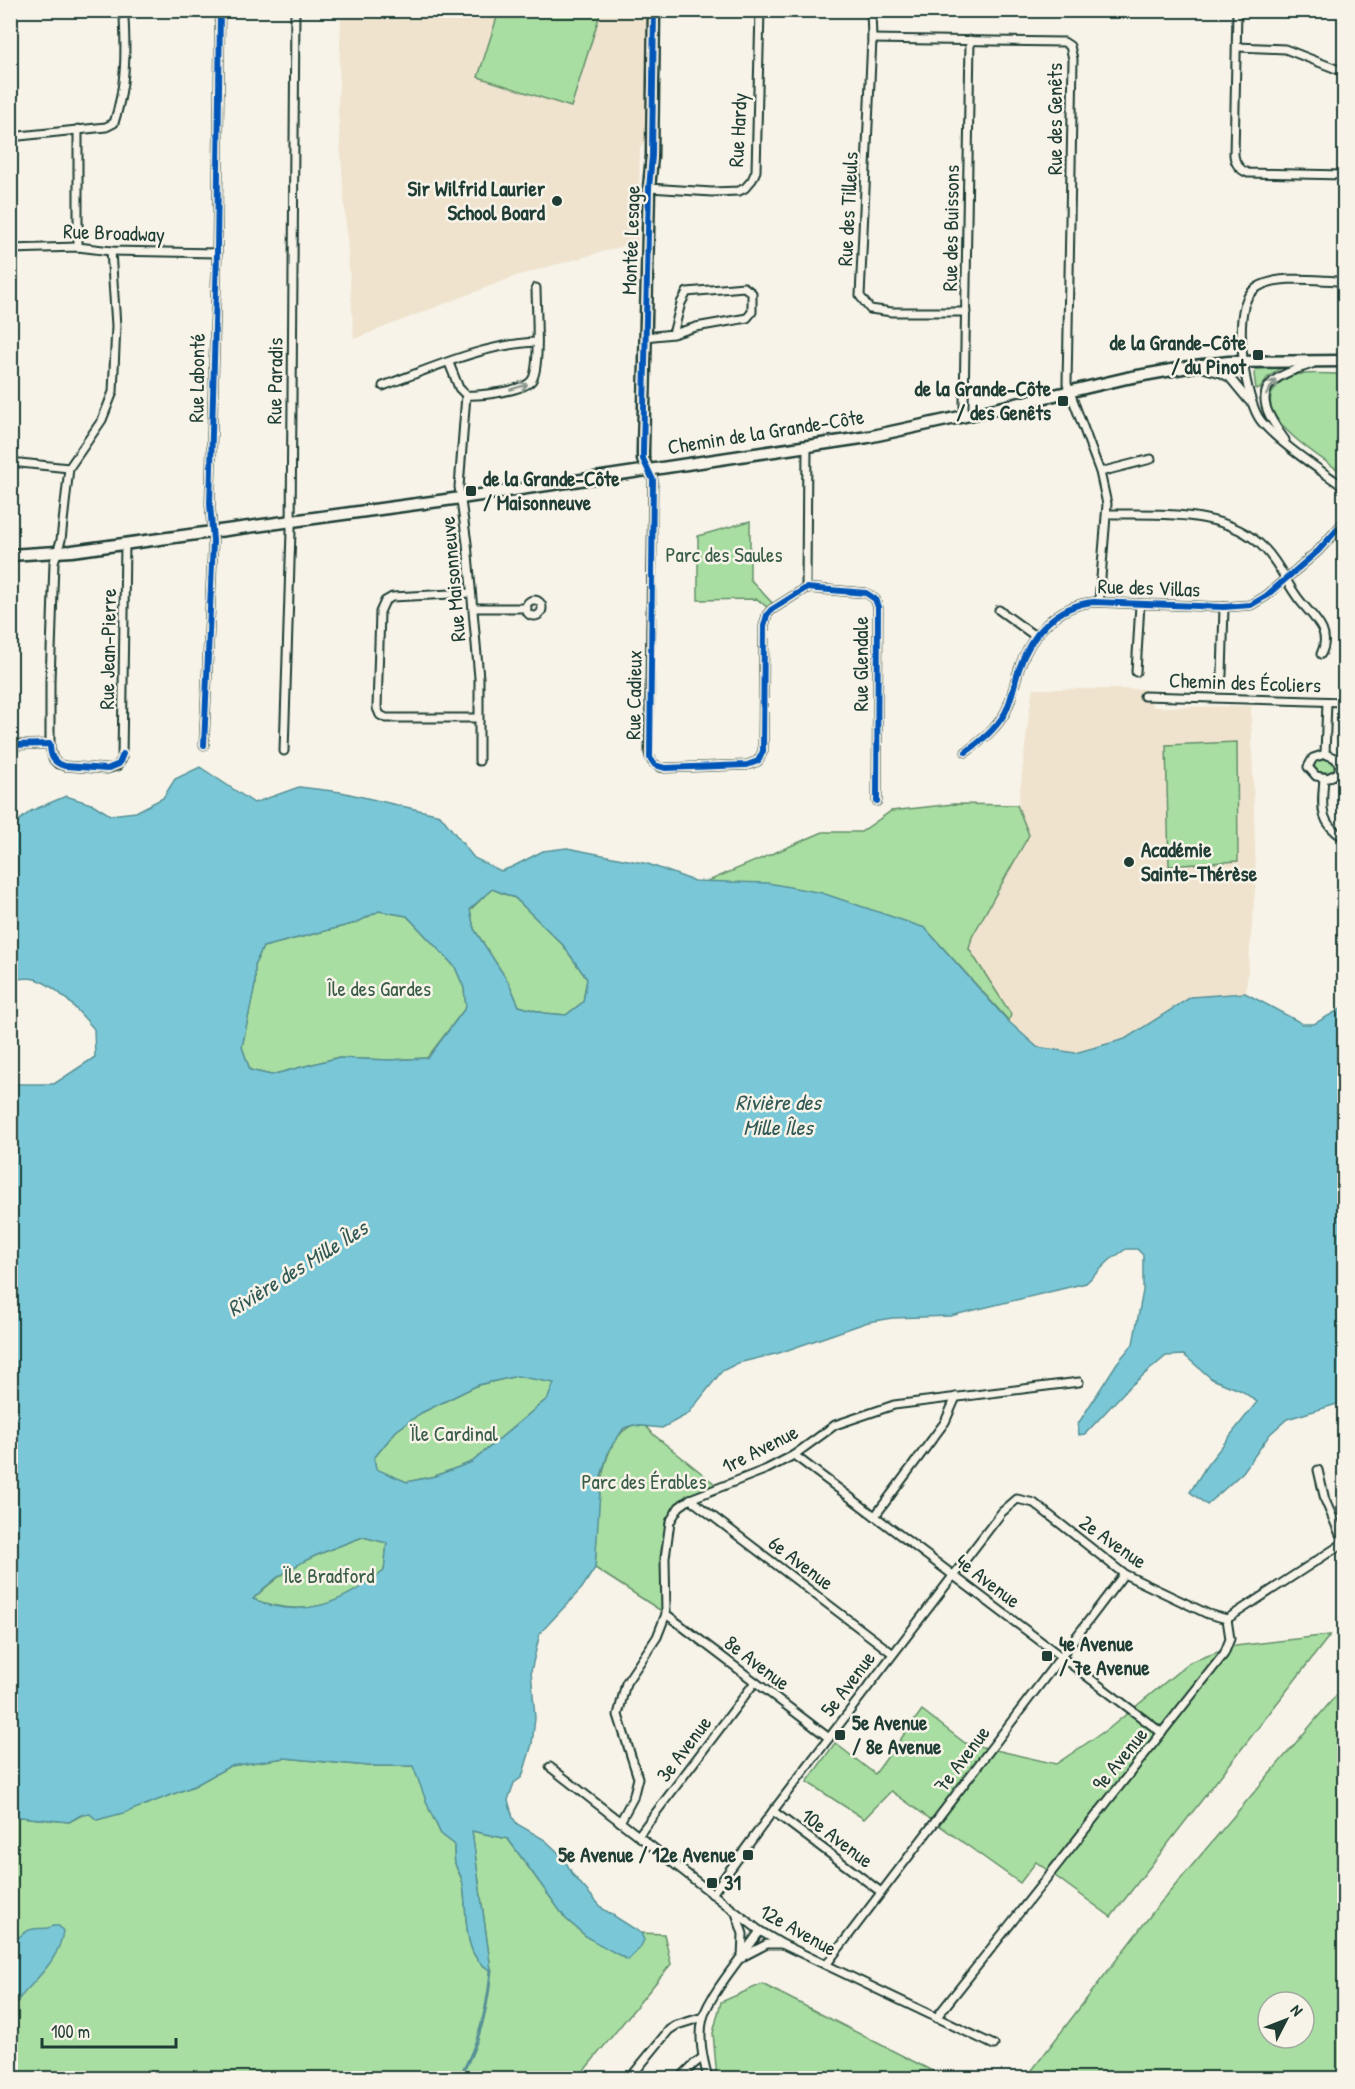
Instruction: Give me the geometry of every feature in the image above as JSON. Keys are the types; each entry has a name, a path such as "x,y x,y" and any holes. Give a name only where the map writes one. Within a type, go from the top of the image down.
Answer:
{"main road":[{"name":"Montée Lesage","path":"648,470 643,459 654,10"},
{"name":"Chemin de la Grande-Côte","path":"10,555 57,552 461,498 866,437 1142,374 1194,366 1244,362 1344,361"}],"street":[{"path":"10,137 106,127 114,123 120,106 126,63 124,16 121,10"},
{"name":"Rue Labonté","path":"204,745 212,532 210,504 217,253 220,10"},
{"name":"Rue Paradis","path":"284,751 291,565 295,10"},
{"name":"Rue Hardy","path":"649,188 712,192 739,191 746,188 752,180 756,171 760,10"},
{"name":"Rue des Tilleuls","path":"871,10 872,39 860,296 870,309 892,312 966,312"},
{"path":"1237,10 1234,155 1238,166 1245,172 1251,173 1344,175"},
{"name":"Rue des Genêts","path":"872,39 1064,42 1070,46 1073,60 1067,365 1067,384 1070,391"},
{"name":"Rue des Buissons","path":"965,416 970,40"},
{"path":"1237,47 1285,49 1344,72"},
{"path":"78,129 78,247"},
{"name":"Rue Broadway","path":"10,249 78,247 111,251 217,253"},
{"path":"10,745 50,744 54,562 61,540 69,468 102,420 113,392 116,326 111,251"},
{"path":"1252,406 1244,362 1242,318 1245,303 1253,291 1265,284 1280,280 1344,281"},
{"path":"645,337 673,334 696,327 747,318 752,312 752,293 744,287 687,292 681,303 673,334"},
{"path":"449,363 459,388 466,395 495,393 521,388 529,384 535,374 536,288"},
{"path":"383,386 503,346 537,342"},
{"path":"1290,447 1268,414 1265,402 1267,394 1272,383 1280,376 1318,361"},
{"path":"1194,366 1228,376 1235,382 1262,423 1344,487"},
{"name":"Rue des Villas","path":"1070,391 1105,489 1107,514 1099,602"},
{"name":"Rue Maisonneuve","path":"466,395 459,487 467,543 479,678 479,761"},
{"path":"806,588 807,446"},
{"path":"1100,472 1151,459"},
{"path":"10,462 69,468"},
{"name":"Rue Cadieux","path":"648,470 653,480 649,753 655,765 665,768 747,765 759,759 763,747 765,622 768,612 806,588"},
{"path":"1107,514 1182,516 1209,520 1245,532 1260,544 1280,567 1291,590 1324,633 1325,645 1321,654"},
{"name":"Rue des Villas","path":"966,752 985,738 1002,717 1012,695 1023,657 1035,636 1068,609 1085,603 1099,602 1224,607 1255,604 1317,551 1344,522"},
{"name":"Rue Jean-Pierre","path":"50,744 53,759 65,766 111,769 120,764 123,754 125,543"},
{"name":"Rue Glendale","path":"806,588 866,593 873,597 877,604 877,801"},
{"path":"471,593 392,597 385,601 380,612 377,708 380,715 389,718 478,718"},
{"name":"Rue des Villas","path":"1136,672 1140,604"},
{"name":"Rue des Villas","path":"1222,675 1224,607"},
{"path":"473,608 527,608"},
{"path":"999,610 1035,636"},
{"name":"Chemin des Écoliers","path":"1144,696 1344,702"},
{"path":"1325,754 1327,702"},
{"path":"1325,754 1337,760 1340,768 1335,776 1324,778 1312,774 1308,766 1313,758 1325,754"},
{"path":"1324,778 1323,815 1329,826 1344,838"},
{"name":"1re Avenue","path":"620,1822 633,1798 638,1778 618,1715 626,1683 657,1636 666,1614 665,1558 670,1522 679,1507 690,1499 767,1469 794,1455 836,1425 894,1405 1079,1382"},
{"path":"875,1516 945,1422 956,1397"},
{"name":"4e Avenue","path":"794,1455 1162,1733"},
{"path":"1227,1619 1340,1546 1342,1539 1325,1500 1318,1470"},
{"name":"6e Avenue","path":"690,1499 892,1653"},
{"name":"2e Avenue","path":"1017,1499 1034,1503 1124,1574 1208,1614 1227,1619"},
{"name":"5e Avenue","path":"712,1894 892,1653 1002,1512 1017,1499"},
{"name":"7e Avenue","path":"826,1965 1124,1574"},
{"name":"8e Avenue","path":"666,1614 829,1738"},
{"name":"9e Avenue","path":"936,2018 1224,1654 1230,1639 1227,1619"},
{"name":"3e Avenue","path":"638,1836 755,1682"},
{"name":"12e Avenue","path":"550,1767 760,1931 782,1944 994,2045"},
{"name":"10e Avenue","path":"773,1811 881,1892"},
{"path":"736,1913 743,1934 742,1958"},
{"path":"708,2079 702,2058 703,2018 714,1996 760,1931"},
{"path":"742,1958 767,1944 782,1944"},
{"path":"630,2079 669,2030 676,2025 703,2018"},
{"path":"680,2079 702,2058"}],"shaded area":[{"path":"341,11 654,11 652,135 640,148 638,242 516,276 354,339 338,112"},
{"name":"Académie Sainte-Thérèse","path":"1033,689 1145,689 1153,707 1251,706 1256,880 1246,993 1191,998 1125,1041 1075,1053 1037,1047 1009,1021 945,953 1014,843"}],"green space":[{"path":"499,11 601,11 571,107 478,77"},
{"path":"1281,368 1267,378 1260,389 1256,389 1254,374 1256,369"},
{"path":"1312,373 1344,374 1344,474 1293,437 1273,412 1270,399 1275,388 1290,376"},
{"name":"Parc des Saules","path":"750,521 750,579 773,604 768,608 757,599 698,600 698,536"},
{"path":"1237,742 1238,861 1169,866 1166,745"},
{"path":"1317,760 1331,760 1335,768 1330,772 1315,772 1312,764"},
{"path":"953,804 1017,805 1029,835 972,937 969,949 1011,1014 1009,1021 925,928 706,882 823,832 861,832 891,811"},
{"path":"492,889 515,898 563,945 587,979 583,1002 566,1015 544,1013 519,1006 509,983 474,929 470,910"},
{"name":"Île des Gardes","path":"378,911 407,916 455,967 464,988 466,1007 427,1058 390,1060 336,1058 271,1075 250,1070 242,1047 255,985 255,964 263,947 356,923"},
{"name":"Ïle Cardinal","path":"517,1376 555,1383 548,1398 472,1462 435,1476 407,1482 376,1470 374,1458 396,1431 421,1413 478,1385"},
{"name":"Parc des Érables","path":"633,1425 646,1426 720,1488 690,1499 670,1522 665,1562 666,1614 595,1568 598,1511 604,1468 620,1434"},
{"name":"Ïle Bradford","path":"363,1537 387,1543 384,1571 354,1592 323,1605 306,1608 272,1605 253,1599 291,1568"},
{"path":"1330,1635 1111,1917 1036,1862 1020,1883 891,1791 864,1819 807,1782 835,1743 875,1774 922,1710 965,1743 1056,1764 1112,1726 1190,1662 1235,1646"},
{"path":"1344,1686 1344,2078 1026,2078 1156,1908"},
{"path":"285,1758 368,1766 414,1766 441,1834 454,1844 455,1863 464,1891 467,1930 474,1954 491,1970 472,1831 508,1839 566,1919 588,1938 643,1940 641,1933 664,1934 671,1964 578,2078 11,2078 11,1816 69,1822 82,1815 90,1814 97,1820 194,1786 230,1766"},
{"path":"762,1984 946,2078 757,2078 755,2075 717,2078 713,2033 721,2002"}],"water":[{"name":"Rivière des Mille Îles","path":"200,767 254,803 299,787 341,792 440,815 474,858 501,871 543,851 567,848 648,864 694,881 768,883 822,893 925,928 1008,1021 1037,1047 1075,1053 1125,1039 1191,997 1245,993 1303,1024 1314,1024 1344,1007 1344,1402 1287,1419 1270,1434 1243,1472 1207,1505 1190,1492 1207,1465 1257,1402 1242,1391 1212,1379 1184,1355 1166,1356 1127,1389 1085,1434 1079,1435 1078,1424 1117,1363 1133,1344 1143,1291 1143,1255 1137,1249 1126,1249 1110,1260 1086,1283 950,1316 892,1318 868,1322 779,1353 738,1363 722,1371 688,1414 662,1428 633,1425 624,1428 609,1450 601,1476 595,1568 582,1588 540,1633 531,1671 535,1718 532,1744 522,1777 514,1783 508,1800 517,1824 545,1840 563,1857 573,1875 603,1909 641,1933 644,1940 640,1948 628,1960 588,1938 566,1919 508,1839 472,1831 491,1970 481,1964 474,1954 467,1930 464,1891 455,1863 454,1844 441,1834 413,1766 368,1766 285,1758 230,1766 194,1786 127,1812 97,1820 90,1814 81,1815 69,1822 11,1816 11,1084 54,1084 95,1057 94,1029 67,1000 52,987 35,979 11,980 11,827 31,811 66,796 94,805 110,815 136,812 163,798 175,779","holes":["492,889 515,898 563,945 587,979 583,1002 566,1015 544,1013 519,1006 509,983 474,929 470,909","379,911 407,916 455,967 464,988 466,1007 428,1058 390,1060 336,1058 271,1075 250,1070 242,1047 255,985 255,964 263,947 356,923","517,1376 554,1383 548,1398 472,1462 435,1476 407,1482 376,1469 374,1458 396,1431 421,1413 478,1385","363,1537 387,1543 384,1571 354,1592 338,1599 306,1608 271,1605 253,1599 290,1569"]},
{"path":"59,1926 63,1931 56,1953 44,1971 11,2006 11,1944 30,1930"}],"waterway":[{"path":"459,2078 472,2053 481,2026 488,1998 491,1970"}],"cycle path":[{"path":"204,745 213,541 210,504 217,253 220,10"},
{"path":"654,10 643,451 643,459 653,480 650,758 655,765 665,768 747,765 758,761 763,751 764,626 767,615 771,610 806,588 866,593 875,599 878,607 877,801"},
{"path":"966,752 987,735 1005,713 1019,669 1030,645 1047,624 1068,609 1094,602 1224,607 1251,605 1266,596 1318,551 1344,522"},
{"path":"10,745 50,744 53,758 65,766 107,769 119,764 123,754"}],"place":[{"name":"Sir Wilfrid Laurier School Board","path":"557,201"},
{"name":"de la Grande-Côte / du Pinot","path":"1258,355"},
{"name":"de la Grande-Côte / des Genêts","path":"1063,401"},
{"name":"de la Grande-Côte / Maisonneuve","path":"471,491"},
{"name":"Académie Sainte-Thérèse","path":"1129,862"},
{"name":"4e Avenue / 7e Avenue","path":"1047,1656"},
{"name":"5e Avenue / 8e Avenue","path":"840,1735"},
{"name":"5e Avenue / 12e Avenue","path":"748,1855"},
{"name":"31","path":"712,1883"}]}
